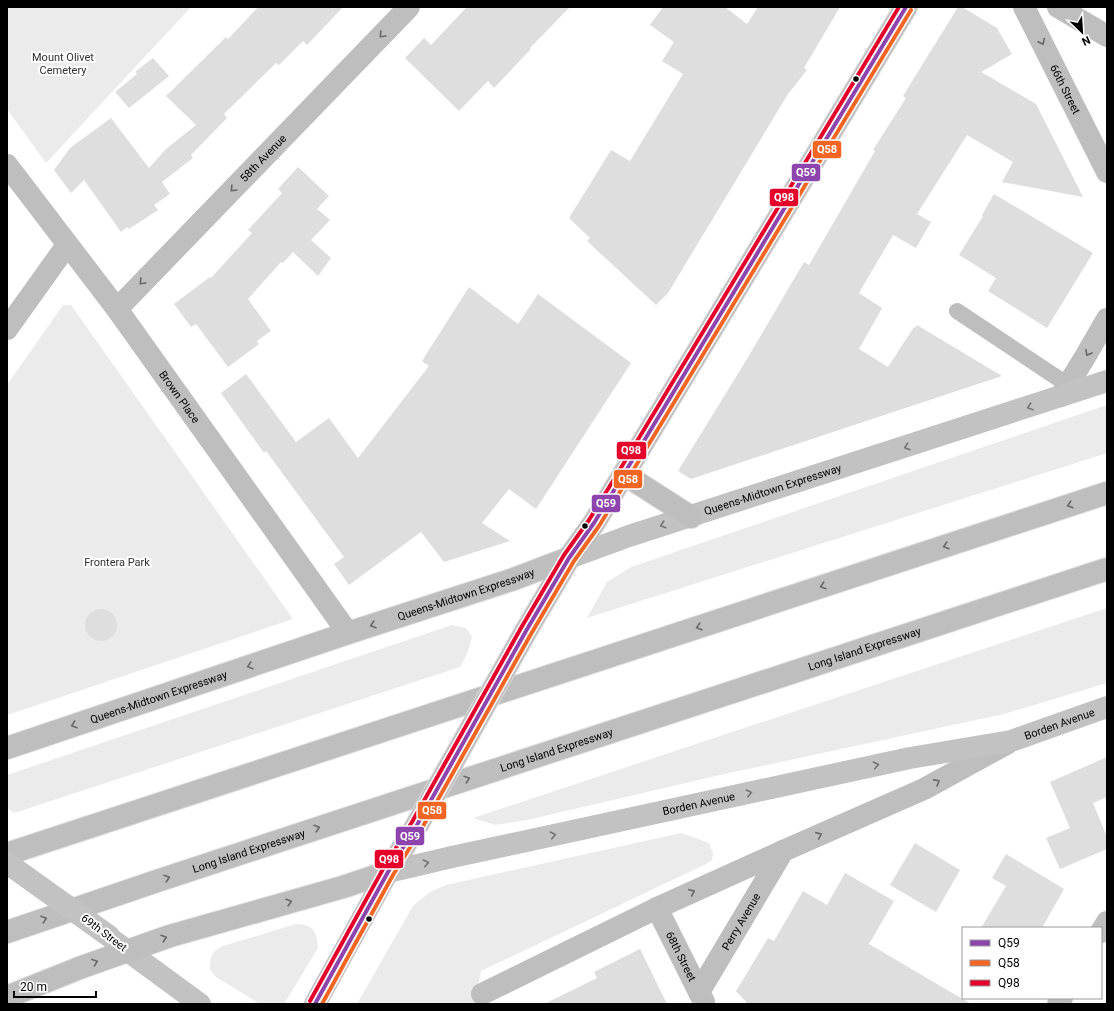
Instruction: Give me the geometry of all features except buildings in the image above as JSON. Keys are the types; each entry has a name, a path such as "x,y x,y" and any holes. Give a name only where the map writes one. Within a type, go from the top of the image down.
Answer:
{"main road":[{"name":"58th Avenue","path":"117,309 409,7"},
{"path":"315,1004 388,872 417,825 526,630 569,558 594,523 624,474 906,7"},
{"name":"66th Street","path":"1024,7 1107,172"},
{"path":"1070,10 1107,36"},
{"name":"Brown Place","path":"7,165 117,309 348,633"},
{"path":"7,329 67,245"},
{"path":"1064,391 1086,357 1107,319"},
{"name":"Queens-Midtown Expressway","path":"7,748 348,633 514,579 629,536 691,517 1064,391 1107,381"},
{"path":"624,474 691,517"},
{"path":"7,854 1107,493"},
{"name":"Long Island Expressway","path":"7,932 172,876 1107,569"},
{"name":"Borden Avenue","path":"482,994 657,908 924,789 1011,741 1107,707"},
{"name":"Borden Avenue","path":"388,872 910,758 1011,741"},
{"name":"Perry Avenue","path":"702,998 783,851"},
{"name":"69th Street","path":"7,863 200,1004"},
{"path":"7,997 170,936 343,887 388,872"},
{"name":"68th Street","path":"657,908 702,998"}],"lane":[{"path":"957,311 1064,391"}],"green space":[{"name":"Mount Olivet Cemetery","path":"7,7 191,7 46,163 7,109"},
{"name":"Frontera Park","path":"63,305 71,305 293,619 7,715 7,385"},
{"path":"1107,405 1107,453 587,618 607,582 631,567"},
{"path":"1107,608 1107,683 1004,714 720,775 527,820 495,825 473,818"},
{"path":"452,625 466,628 472,637 467,654 460,667 14,813 7,808 7,775"},
{"path":"681,833 709,843 713,853 712,860 481,971 475,1004 357,1004 413,906 430,892 446,885"},
{"path":"296,924 302,924 313,930 317,938 318,948 284,1004 260,1004 216,977 210,969 212,955 216,950 223,946"}],"transit line":[{"name":"Q98","path":"310,1001 383,869 412,822 521,628 564,555 589,520 619,471 899,7"},
{"name":"Q59","path":"315,1004 388,872 417,825 526,631 569,558 594,523 624,474 906,7"},
{"name":"Q58","path":"322,1004 393,875 422,828 531,634 574,561 599,526 629,477 911,10"}]}
